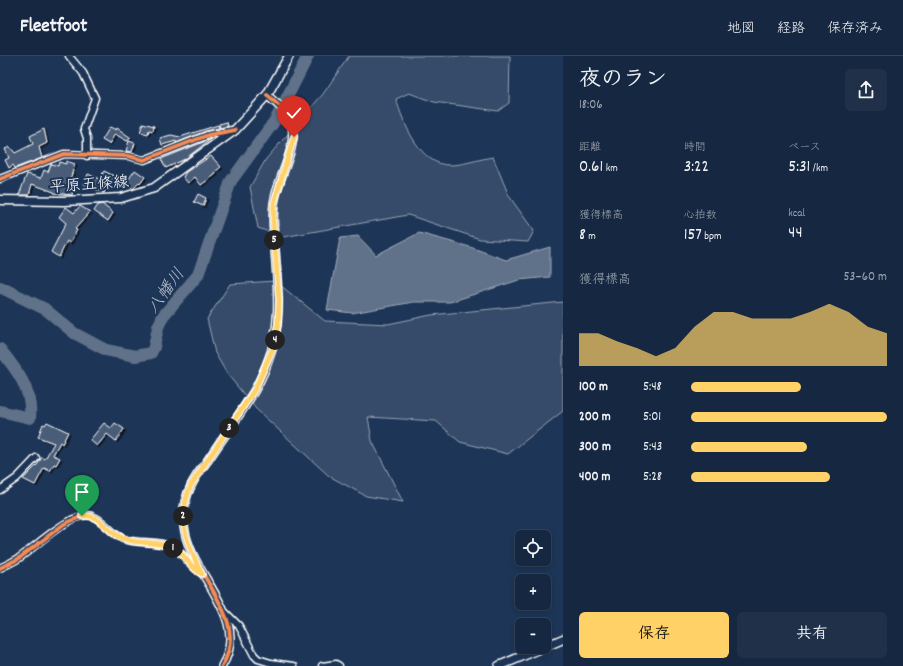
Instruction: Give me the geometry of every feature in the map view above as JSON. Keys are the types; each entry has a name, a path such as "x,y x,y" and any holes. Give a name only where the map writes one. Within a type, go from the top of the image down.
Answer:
{"main road":[{"name":"平原五條線","path":"0,200 83,200 132,196 154,188 235,130 267,95 289,56"},
{"path":"499,666 563,639"}],"street":[{"path":"69,56 83,73 95,98 85,125 87,156"},
{"path":"267,95 286,112 292,124 294,137 276,190 273,221 279,300 278,324 273,348 255,389 191,485 183,519 189,548 202,574 226,613 239,626 254,655 258,659 271,663 294,666"},
{"path":"0,179 64,154 87,156 128,156 144,160 208,135 235,130"},
{"path":"0,490 17,478 36,458"},
{"path":"0,568 18,559 64,524 85,515 96,518 117,536 126,540 162,544 176,549 195,571 202,574"},
{"path":"222,666 229,649 231,638 230,626 226,613"},
{"path":"322,666 336,664 340,666"}],"shaded area":[{"path":"349,56 510,56 509,103 498,111 434,102 409,93 396,99 403,119 414,141 430,158 439,163 450,165 493,157 509,196 534,231 528,242 480,239 408,215 283,237 258,228 250,187 266,159 323,94"},
{"path":"419,233 470,247 506,260 550,247 550,277 519,280 450,302 414,302 352,313 327,310 340,238 358,236 376,255"},
{"path":"275,281 325,321 388,324 431,315 563,302 563,411 508,454 460,442 436,421 368,417 372,441 403,502 366,496 329,476 256,409 227,374 215,353 207,319 230,284"}],"building":[{"path":"227,122 228,126 220,128 219,124"},
{"path":"143,123 154,126 153,131 149,130 148,134 140,132"},
{"path":"218,125 219,128 206,131 176,143 176,141 162,145 160,138 171,135 180,137"},
{"path":"110,127 116,130 117,128 131,138 127,141 115,134 109,144 102,140"},
{"path":"44,129 47,143 39,147 42,158 15,168 13,165 9,168 5,160 9,158 5,149 10,147 15,153 33,144 30,136"},
{"path":"211,139 185,159 166,168 161,159"},
{"path":"129,141 135,143 132,152 126,151"},
{"path":"211,156 221,167 215,172 216,174 201,185 195,177 188,183 183,177 186,172"},
{"path":"66,161 75,164 68,186 74,187 72,195 54,193 32,184 29,195 19,195 27,174 41,178 44,170 48,172 51,164 58,166 59,162 66,164"},
{"path":"135,170 145,177 140,184 139,183 133,189 126,183"},
{"path":"104,171 114,176 104,193 84,184 88,174 99,179"},
{"path":"198,194 206,198 203,206 194,202"},
{"path":"102,204 113,213 108,221 94,211 98,205"},
{"path":"80,206 90,212 75,229 77,230 70,243 67,241 59,257 51,252 66,223 59,217 66,207 74,213"},
{"path":"47,422 68,432 62,444 60,442 53,455 60,458 56,465 54,464 50,471 44,468 35,485 23,479 38,464 42,457 45,459 54,443 38,437 43,424 45,425"},
{"path":"104,423 111,428 115,423 124,429 116,441 107,434 97,446 90,440"}],"waterway":[{"name":"八幡川","path":"0,287 45,309 74,333 106,350 135,356 151,353 154,347 158,327 163,316 198,275 231,181 276,119 308,56"},
{"name":"八幡川","path":"0,349 12,364 26,389 29,398 30,418 0,411"}],"cycle path":[{"path":"222,666 230,644 228,622 219,601 195,559 186,536 184,512 194,479 240,414 262,377 272,350 275,336 278,293 273,210 276,194 292,145 293,135 289,116 267,95"},
{"path":"0,179 64,154 128,156 144,160 208,135 235,130"},
{"path":"0,568 18,559 64,524 85,515 96,518 117,536 126,540 162,544 176,549 195,571 199,572"}],"route":[{"path":"82,516 88,515 96,518 117,536 126,540 162,544 176,549 195,571 202,574 186,541 183,519 185,502 191,485 255,389 267,366 273,348 278,324 279,300 273,221 274,203 276,190 294,137"}]}
